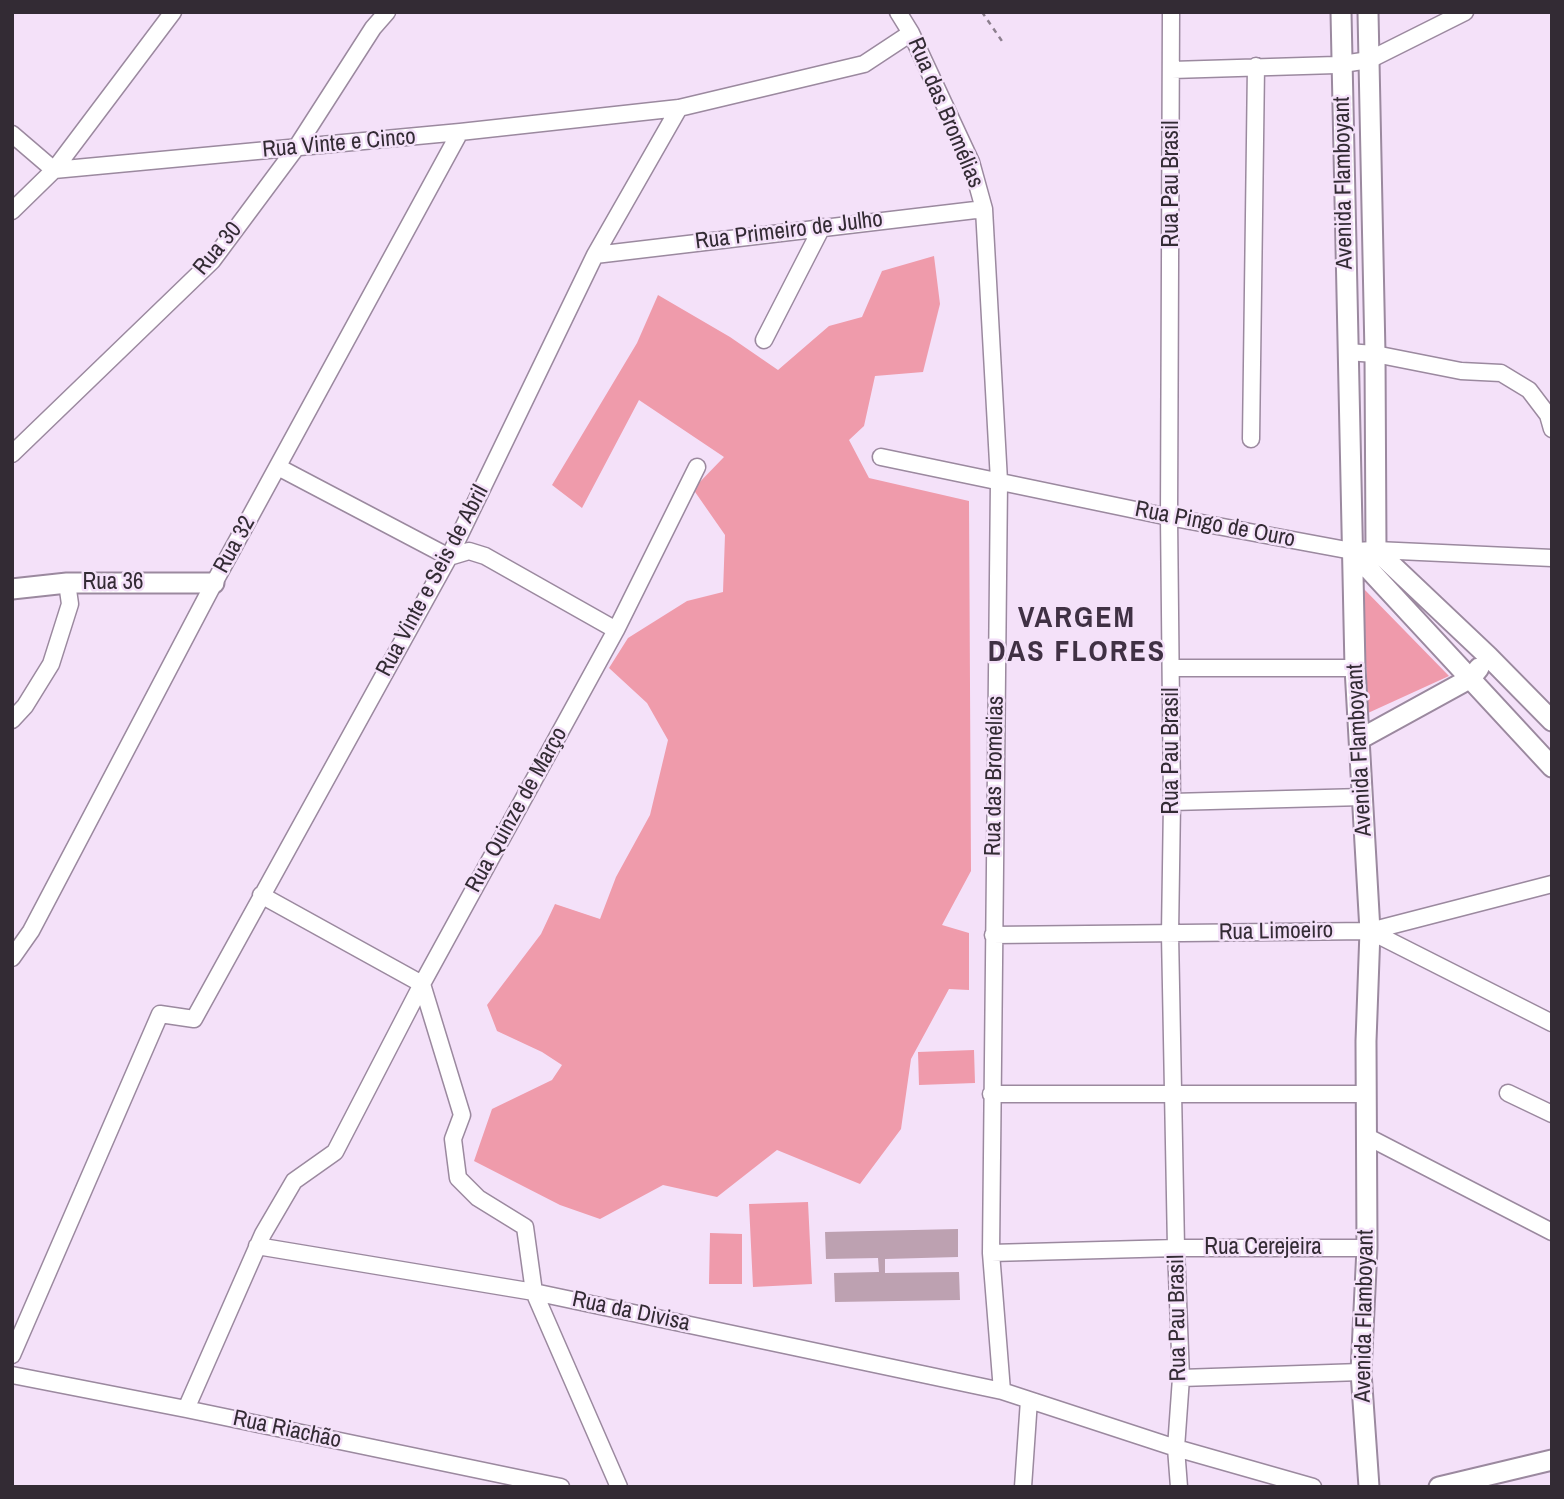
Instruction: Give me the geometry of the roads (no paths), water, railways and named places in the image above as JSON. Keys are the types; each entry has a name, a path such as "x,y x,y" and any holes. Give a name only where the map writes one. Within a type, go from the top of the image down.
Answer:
{"street":[{"path":"12,211 54,170 173,12"},
{"name":"Rua 30","path":"12,454 212,261 296,148 373,28 387,12"},
{"name":"Rua das Bromélias","path":"898,12 911,33 971,162 984,209 999,481 990,1253 1002,1391"},
{"name":"Rua Pau Brasil","path":"1171,12 1170,934 1181,1378 1176,1448 1179,1487"},
{"name":"Avenida Flamboyant","path":"1341,12 1355,668 1370,931 1366,1094 1367,1248 1361,1372 1368,1487"},
{"name":"Avenida Flamboyant","path":"1368,12 1376,550"},
{"path":"1172,70 1341,65 1369,60 1465,12"},
{"name":"Rua Vinte e Cinco","path":"54,170 460,132 679,108 864,64 911,33"},
{"path":"1251,439 1256,66"},
{"name":"Rua Vinte e Seis de Abril","path":"12,1355 160,1014 194,1019 449,556 595,255 679,108"},
{"name":"Rua 32","path":"12,958 31,931 214,583 460,132"},
{"path":"12,134 54,170"},
{"name":"Rua Primeiro de Julho","path":"595,255 984,209"},
{"path":"765,340 822,227"},
{"path":"1347,352 1461,371 1501,373 1529,390 1548,415 1551,426"},
{"name":"Rua Pingo de Ouro","path":"881,457 1169,517 1352,551 1552,558"},
{"path":"278,467 449,556 469,551 485,556 616,629"},
{"name":"Rua Quinze de Março","path":"257,1246 294,1181 334,1152 422,984 616,629 697,467"},
{"path":"1376,550 1552,721"},
{"path":"1352,551 1552,767"},
{"path":"12,720 25,706 51,664 70,604 66,583"},
{"name":"Rua 36","path":"12,589 66,583 214,583"},
{"path":"1360,739 1471,678 1488,656"},
{"path":"1171,668 1355,668"},
{"path":"1172,802 1363,797"},
{"name":"Rua Limoeiro","path":"993,935 1370,931 1552,884"},
{"path":"261,895 422,984 462,1115 453,1139 458,1178 478,1198 525,1227 534,1292 619,1487"},
{"path":"1370,931 1552,1023"},
{"path":"1508,1093 1552,1114"},
{"path":"991,1094 1366,1094"},
{"path":"1366,1136 1552,1232"},
{"path":"186,1409 257,1246"},
{"name":"Rua da Divisa","path":"257,1246 534,1292 1002,1391 1176,1448 1313,1487"},
{"name":"Rua Cerejeira","path":"990,1253 1176,1248 1367,1248"},
{"path":"1181,1378 1361,1372"},
{"name":"Rua Riachão","path":"12,1376 186,1409 561,1487"},
{"path":"1023,1487 1029,1399"},
{"path":"1439,1487 1552,1460"}],"district":[{"name":"VARGEM DAS FLORES","path":"1077,636"}]}
